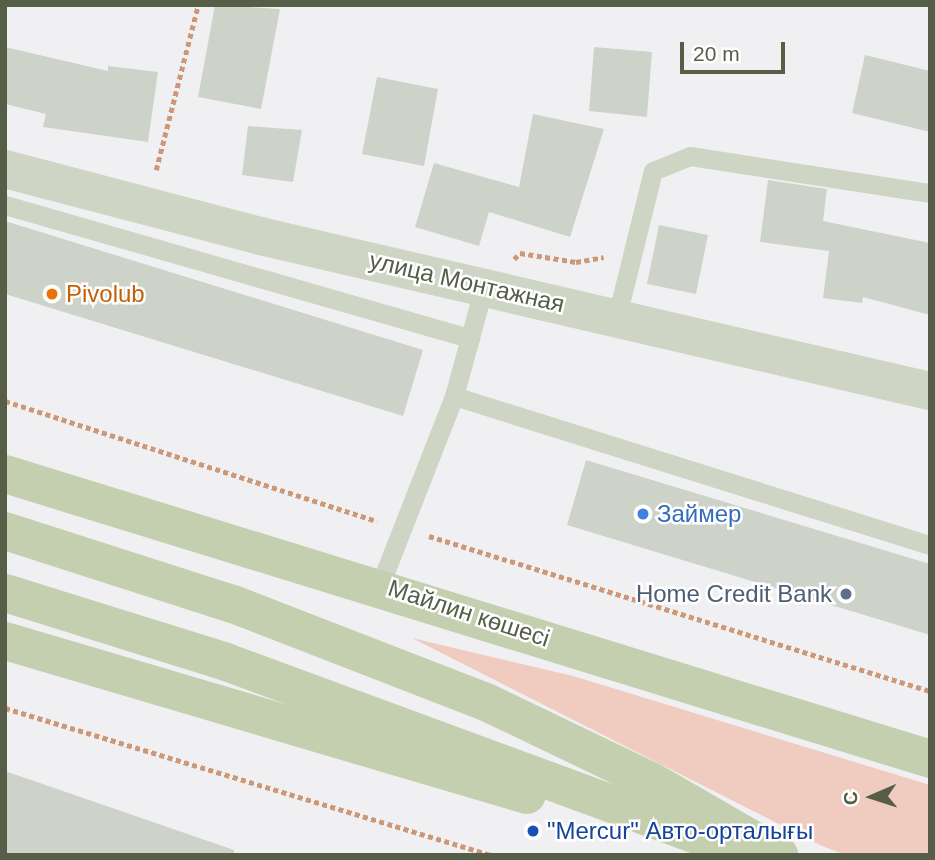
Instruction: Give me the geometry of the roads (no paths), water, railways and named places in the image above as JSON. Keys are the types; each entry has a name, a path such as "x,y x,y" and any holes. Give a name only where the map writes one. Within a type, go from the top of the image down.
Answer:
{"main road":[{"path":"5,451 380,585"},
{"name":"Майлин көшесі","path":"5,474 380,585 930,759"},
{"path":"5,531 233,604 486,702 651,781 779,855"},
{"path":"5,593 440,737 749,855"},
{"path":"5,641 725,855"}],"street":[{"name":"улица Монтажная","path":"5,169 147,208 485,283 930,391"}],"lane":[{"path":"617,316 653,172 690,156 930,193"},
{"path":"5,205 470,338"},
{"path":"380,585 398,527 454,396 485,283"},
{"path":"454,396 930,545"}],"place":[{"name":"Pivolub","path":"52,294"},
{"name":"Займер","path":"643,514"},
{"name":"Home Credit Bank","path":"846,594"},
{"name":"\"Mercur\" Авто-орталығы","path":"533,831"}]}
